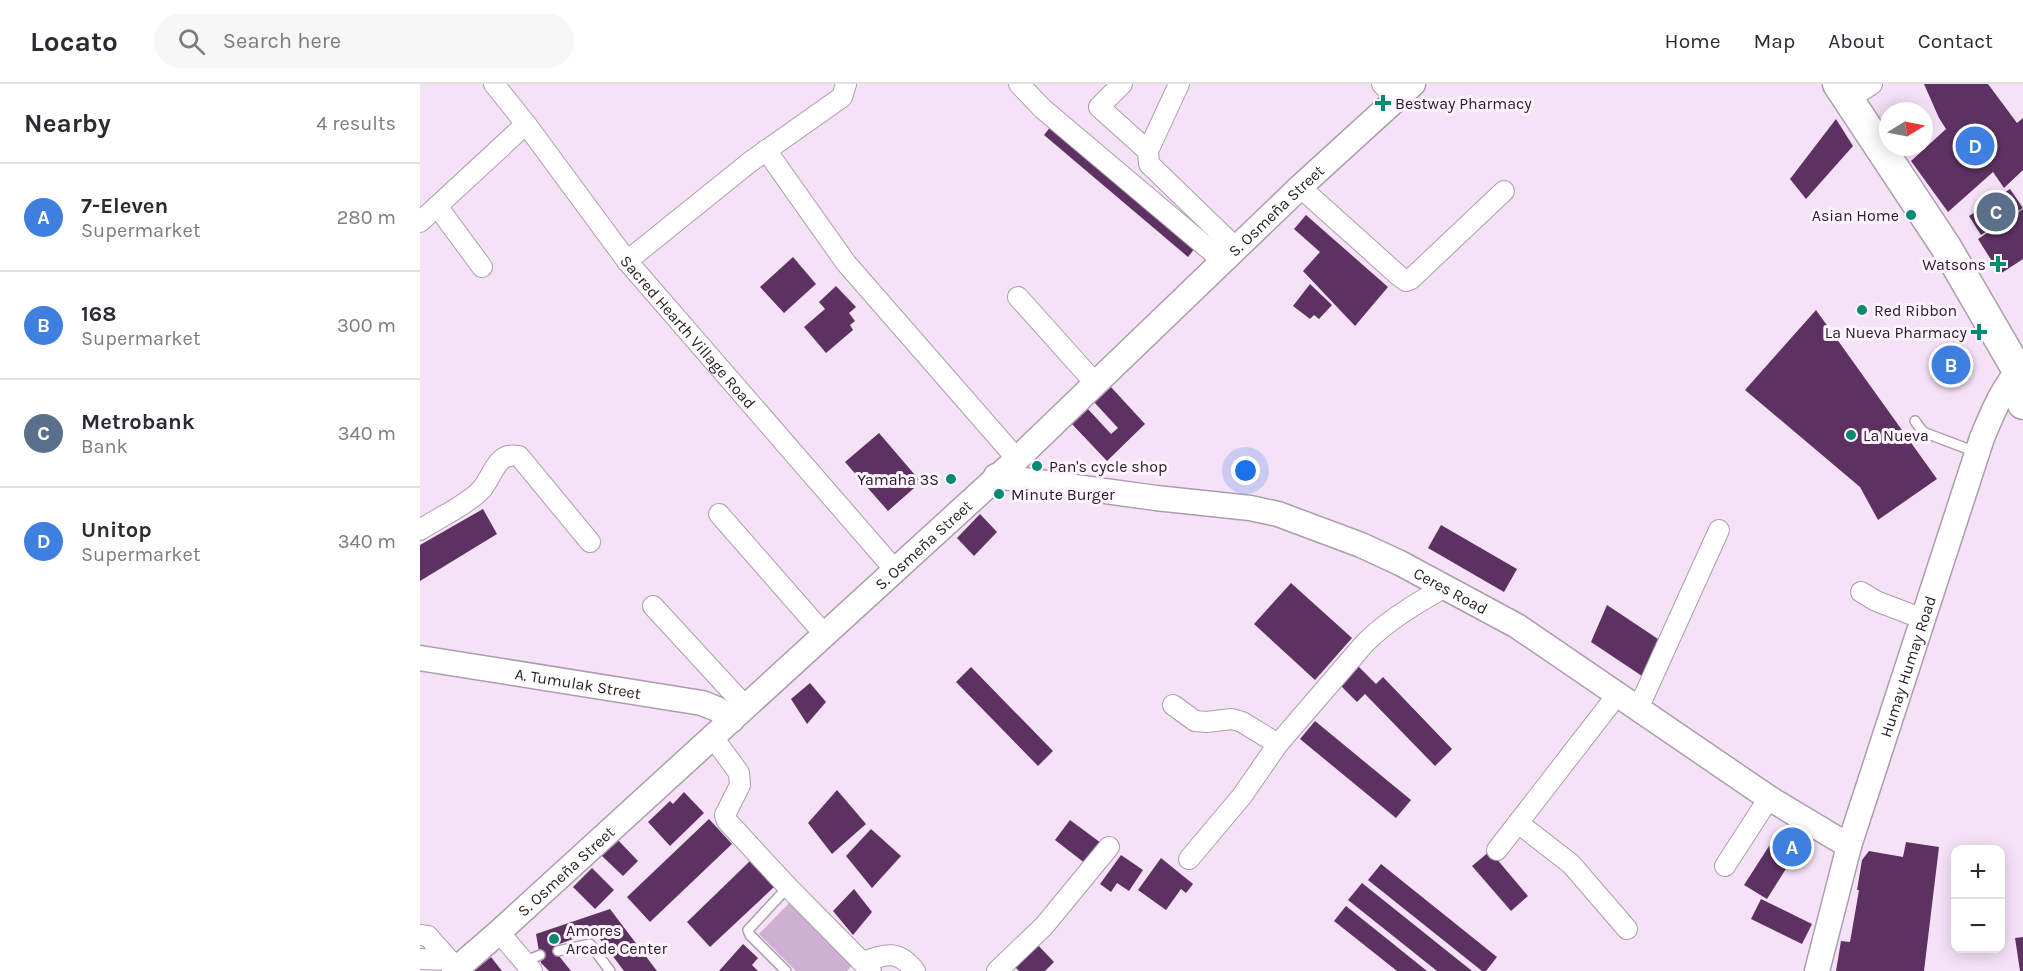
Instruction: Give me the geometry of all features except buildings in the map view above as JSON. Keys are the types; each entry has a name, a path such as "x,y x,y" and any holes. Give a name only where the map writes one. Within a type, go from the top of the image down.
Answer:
{"main road":[{"path":"1853,89 2020,369 2023,404"}],"street":[{"name":"Sacred Hearth Village Road","path":"494,84 627,261 895,570"},
{"path":"627,261 766,150 842,97 846,84"},
{"path":"1019,84 1043,109 1230,255"},
{"path":"1122,84 1099,107 1148,152"},
{"path":"1179,84 1148,152 1149,164 1230,255"},
{"name":"S. Osmeña Street","path":"454,966 499,932 1017,459 1300,187 1397,89"},
{"path":"420,222 526,124"},
{"path":"766,150 846,263 1017,459"},
{"path":"1300,187 1406,280 1411,279 1504,191"},
{"path":"437,206 482,267"},
{"path":"1018,297 1095,384"},
{"name":"Humay Humay Road","path":"1817,971 1849,846 1988,423 2020,369"},
{"path":"420,530 481,491 500,460 512,454 519,456 590,542"},
{"name":"Ceres Road","path":"996,476 1156,498 1250,508 1312,525 1361,545 1517,626 1769,798 1849,846"},
{"path":"719,514 825,635"},
{"path":"1638,709 1719,530"},
{"path":"1189,859 1242,796 1278,744 1376,632 1412,606 1445,587"},
{"path":"1862,592 1876,601 1923,619"},
{"path":"653,606 739,714"},
{"name":"A. Tumulak Street","path":"422,660 702,704 739,714"},
{"path":"1497,850 1617,695"},
{"path":"1173,705 1195,721 1232,719 1242,722 1278,744"},
{"path":"712,736 739,773 740,784 725,815 727,821 867,967 881,956 895,955 907,962 915,971"},
{"path":"1725,866 1769,798"},
{"path":"1518,823 1570,864 1627,929"},
{"path":"997,971 1044,926 1109,847"},
{"path":"499,932 532,963"},
{"path":"420,935 428,936 454,966"},
{"path":"420,959 454,966"}],"lane":[{"path":"1915,421 1923,432 1978,453"},
{"path":"786,971 750,935 748,930 788,887"},
{"path":"558,951 590,944 610,971"}],"shaded area":[{"path":"793,899 856,961 847,971 796,971 759,934"}],"place":[{"name":"Bestway Pharmacy","path":"1383,103"},
{"name":"Unitop","path":"1975,146"},
{"name":"Metrobank","path":"1996,212"},
{"name":"Asian Home","path":"1911,215"},
{"name":"Watsons","path":"1998,264"},
{"name":"Red Ribbon","path":"1862,310"},
{"name":"La Nueva Pharmacy","path":"1979,332"},
{"name":"168","path":"1951,365"},
{"name":"La Nueva","path":"1851,435"},
{"name":"Pan's cycle shop","path":"1037,466"},
{"name":"Yamaha 3S","path":"951,479"},
{"name":"Minute Burger","path":"999,494"},
{"name":"7-Eleven","path":"1792,847"},
{"name":"Amores Arcade Center","path":"554,939"}]}
